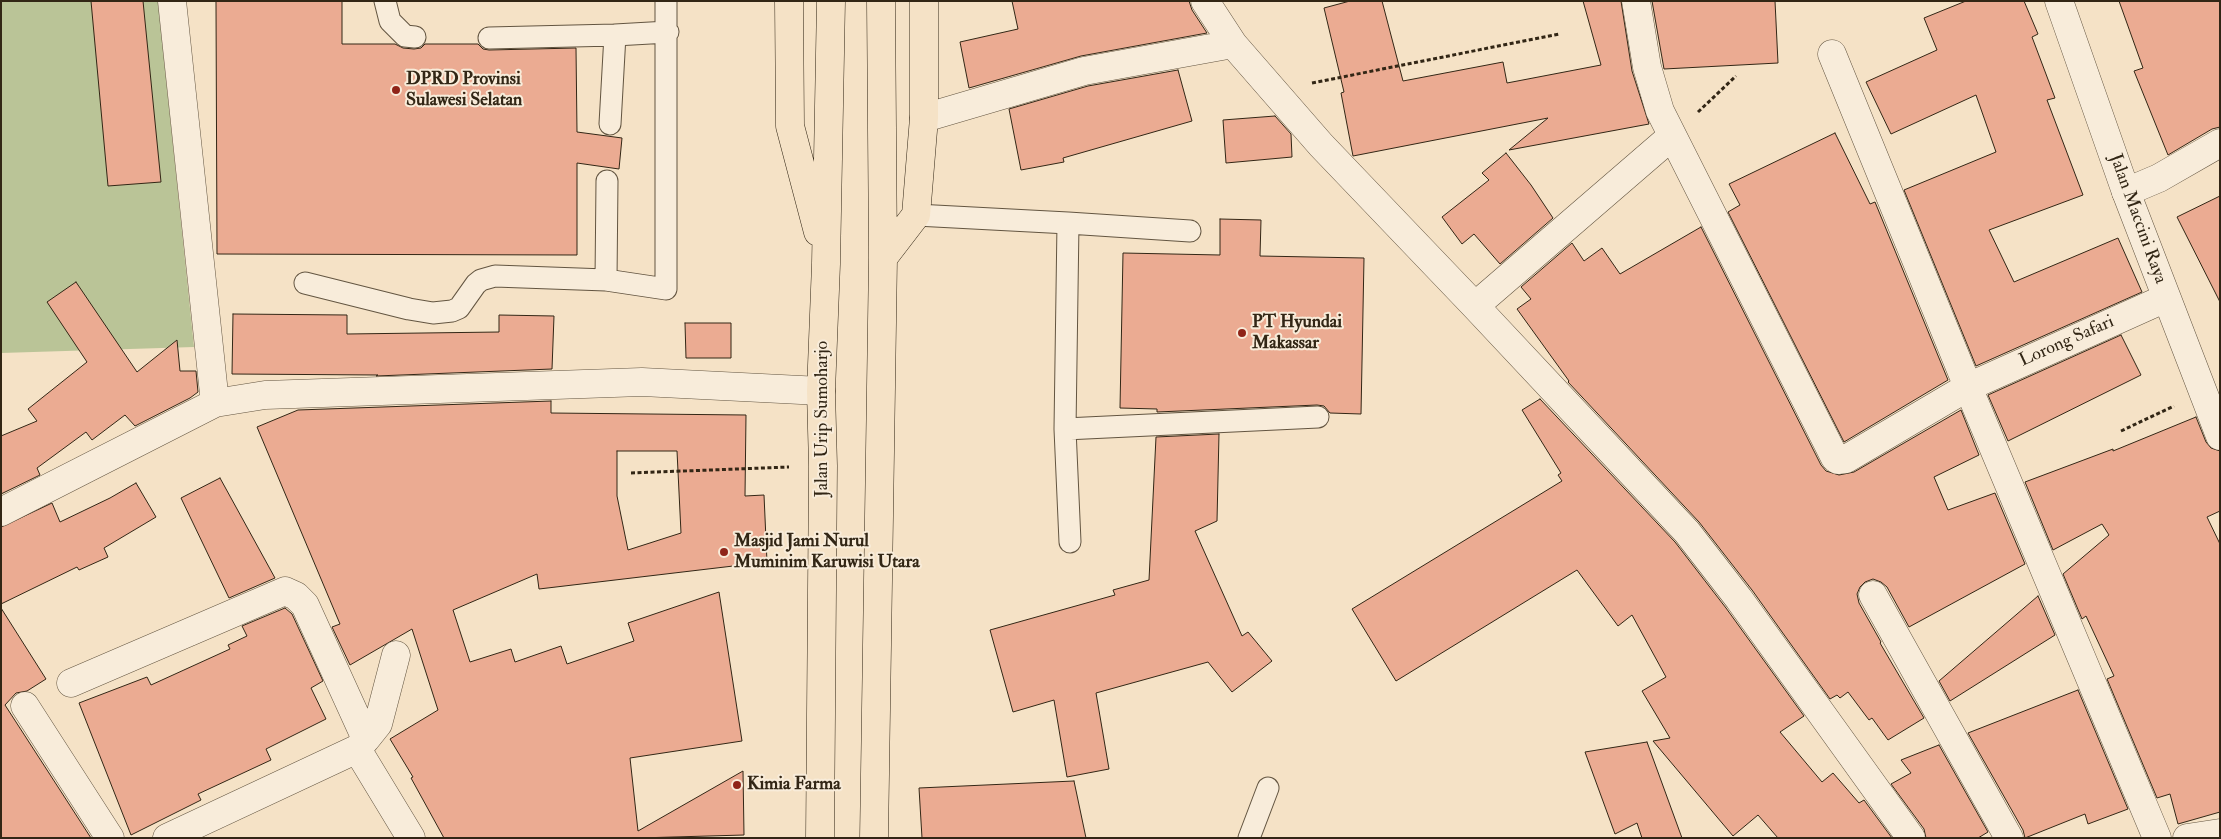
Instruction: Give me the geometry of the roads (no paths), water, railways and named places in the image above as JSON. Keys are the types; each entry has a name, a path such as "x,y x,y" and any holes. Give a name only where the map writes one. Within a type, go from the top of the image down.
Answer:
{"highway":[{"path":"789,1 790,126 826,264"},
{"path":"884,258 916,215 924,118 924,1"},
{"path":"874,838 884,258 881,7"},
{"name":"Jalan Urip Sumoharjo","path":"820,838 821,392 826,264 831,10"}],"street":[{"path":"172,1 215,403"},
{"path":"1205,1 1233,44 1272,90 1361,188 1667,510 1705,555 1911,838"},
{"path":"1475,306 1672,136 1660,111 1647,67 1636,1"},
{"name":"Jalan Maccini Raya","path":"2059,1 2126,192 2220,436"},
{"path":"924,118 1084,71 1233,44"},
{"path":"1832,54 1968,387 2157,838"},
{"name":"Lorong Safari","path":"1672,136 1838,460 1846,459 1968,387 2166,298"},
{"path":"2126,192 2159,178 2220,143"},
{"path":"1,512 215,403 265,395 642,382 821,392"},
{"path":"71,682 285,591 296,596 305,605 362,744 411,838"},
{"path":"1872,595 2009,838"},
{"path":"167,838 362,744 378,724 396,655"},
{"path":"25,706 110,838"},
{"path":"2187,838 2220,833"}],"lane":[{"path":"385,1 390,21 405,36 415,38"},
{"path":"305,282 409,309 433,313 452,311 459,308 476,284 481,280 495,276 606,280 666,288 668,32 666,1"},
{"path":"489,38 668,32"},
{"path":"610,124 615,35"},
{"path":"606,280 607,181"},
{"path":"916,215 1190,231"},
{"path":"1068,223 1065,429 1070,542"},
{"path":"1065,429 1318,417"},
{"path":"1249,838 1268,788"}],"place":[{"name":"DPRD Provinsi Sulawesi Selatan","path":"396,90"},
{"name":"PT Hyundai Makassar","path":"1242,333"},
{"name":"Masjid Jami Nurul Muminim Karuwisi Utara","path":"724,552"},
{"name":"Kimia Farma","path":"737,785"}]}
